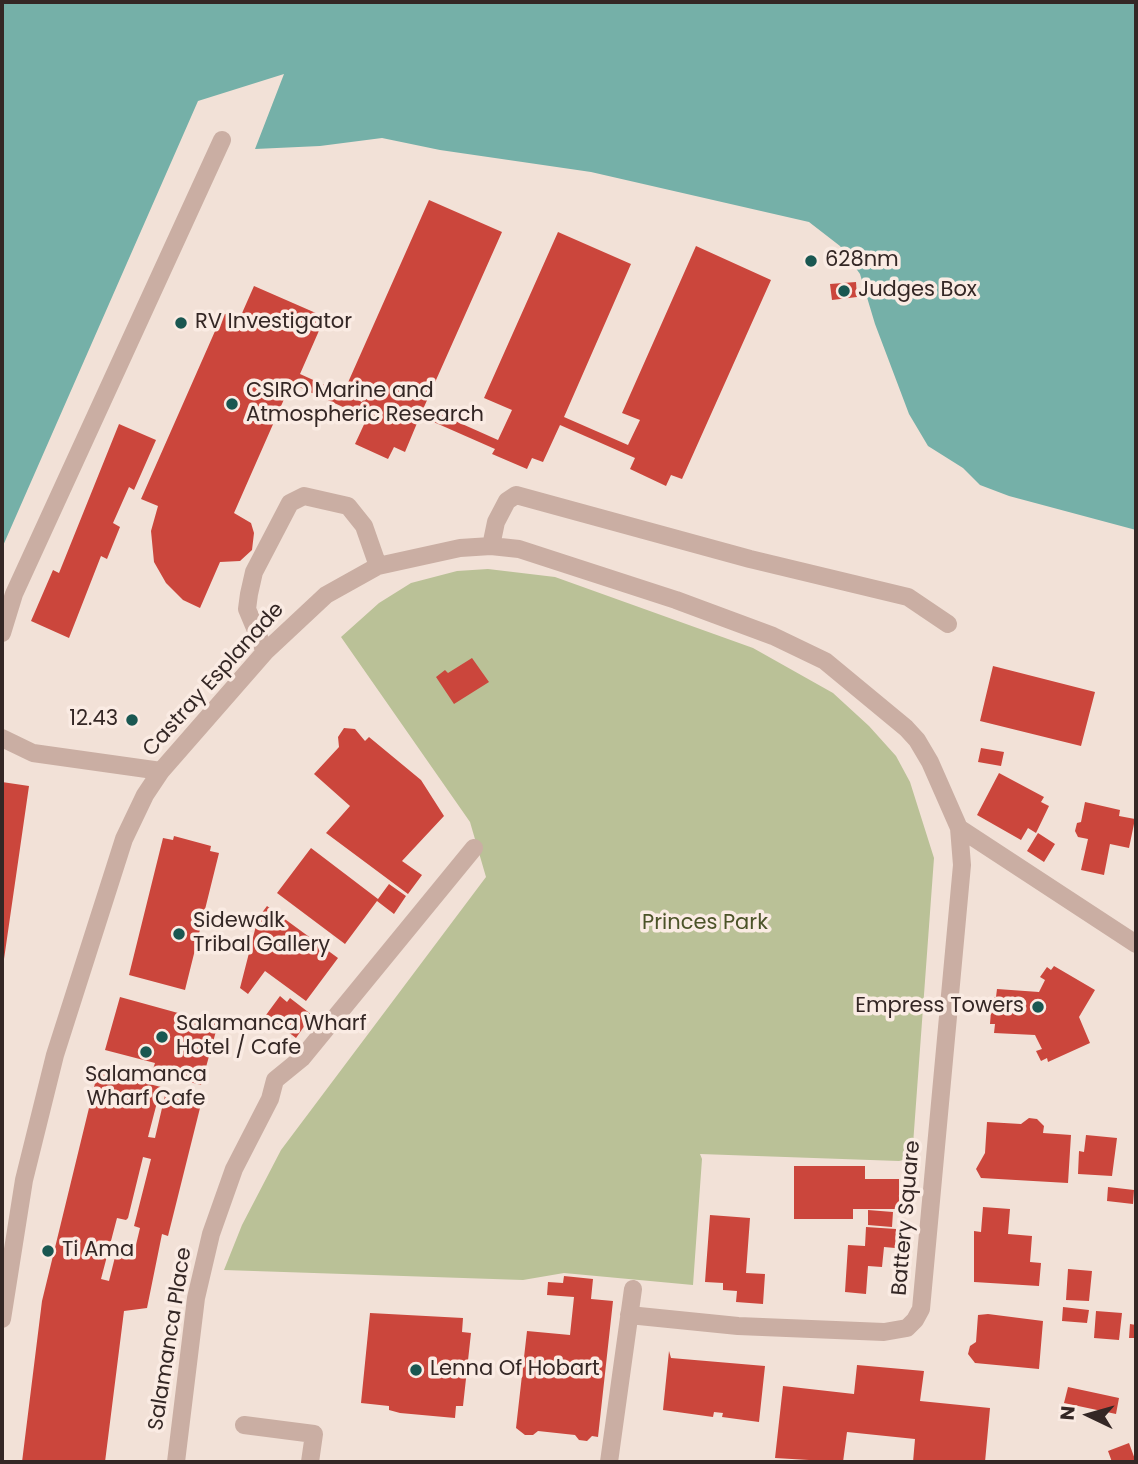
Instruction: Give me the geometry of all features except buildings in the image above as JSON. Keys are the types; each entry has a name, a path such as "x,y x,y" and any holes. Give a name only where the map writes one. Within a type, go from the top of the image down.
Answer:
{"street":[{"path":"2,633 15,594 222,139"},
{"path":"491,546 496,522 507,501 516,495 750,559 908,597 948,624"},
{"path":"265,652 247,609 254,572 290,503 304,496 348,506 364,526 378,566"},
{"name":"Castray Esplanade","path":"2,1319 24,1180 55,1055 124,839 145,796 161,771 265,652 326,595 378,566 460,548 491,546 529,552 676,600 773,636 825,661 917,740 930,762 959,828"},
{"path":"2,738 33,753 161,771"},
{"path":"959,828 1136,944"},
{"name":"Battery Square","path":"629,1315 738,1326 870,1332 907,1328 915,1320 921,1309 962,865 959,828"},
{"name":"Salamanca Place","path":"176,1462 196,1298 211,1234 234,1169 270,1099 275,1080 302,1058 474,848"},
{"path":"609,1462 633,1289"},
{"path":"244,1425 314,1434 310,1462"}],"green space":[{"name":"Princes Park","path":"488,569 555,577 753,648 833,693 869,726 896,756 910,782 934,858 912,1158 899,1161 700,1154 702,1159 693,1285 564,1273 523,1280 224,1270 242,1225 281,1150 486,877 470,822 341,637 379,603 411,583 457,571"}],"water":[{"path":"2,2 1136,2 1136,530 1009,496 980,485 963,468 928,446 909,414 875,324 860,274 840,246 809,222 591,172 440,150 382,138 320,146 255,149 284,74 198,101 2,548"}],"place":[{"name":"628nm","path":"811,261"},
{"name":"Judges Box","path":"844,291"},
{"name":"RV Investigator","path":"181,323"},
{"name":"CSIRO Marine and Atmospheric Research","path":"232,404"},
{"name":"12.43","path":"132,720"},
{"name":"Sidewalk Tribal Gallery","path":"179,934"},
{"name":"Empress Towers","path":"1038,1007"},
{"name":"Salamanca Wharf Hotel / Cafe","path":"162,1037"},
{"name":"Salamanca Wharf Cafe","path":"146,1052"},
{"name":"Ti Ama","path":"48,1251"},
{"name":"Lenna Of Hobart","path":"416,1370"}]}
